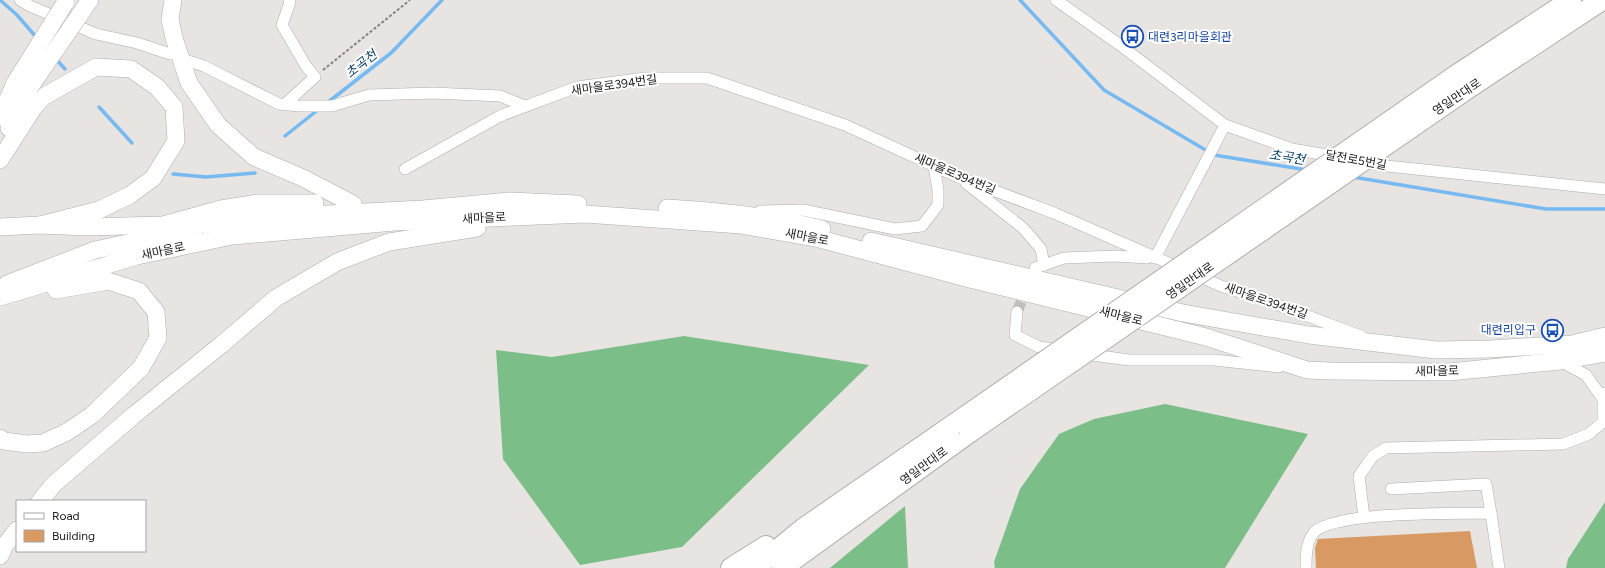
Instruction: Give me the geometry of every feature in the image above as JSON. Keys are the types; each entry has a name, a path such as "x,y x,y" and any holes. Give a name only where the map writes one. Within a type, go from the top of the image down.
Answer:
{"highway":[{"name":"영일만대로","path":"755,568 804,528 962,429 1462,82 1572,0"},
{"name":"영일만대로","path":"1462,82 1602,0"},
{"name":"영일만대로","path":"782,568 962,429"},
{"path":"731,568 772,543 804,528"}],"main road":[{"path":"0,117 23,85 79,16 90,0"},
{"path":"173,0 170,20 174,38 189,84 218,125 254,157 303,178 353,204"},
{"path":"0,153 12,122 23,85 66,2"},
{"path":"0,160 34,107 43,97 96,67 131,69 157,87 174,107 176,141 153,178 130,195 99,210 40,225"},
{"name":"새마을로","path":"0,287 95,250 170,234 201,225 250,218 423,209 510,201 720,211 788,220 862,239 1183,313 1309,335 1436,350 1490,349 1572,344 1605,336"},
{"path":"0,227 40,225 87,227 163,225 221,209 258,203 353,204 423,209"},
{"path":"41,500 54,484 134,415 221,345 276,298 338,262 389,242 470,229 585,214"},
{"name":"새마을로","path":"0,297 137,256 232,236 395,222 585,214 741,225 820,239 970,279 1206,337 1307,370 1449,372 1560,361 1605,353"},
{"path":"0,297 108,281 139,291 156,312 158,338 141,368 92,415 67,432 43,443 27,444 4,441 0,438"},
{"path":"0,556 5,545 16,531"}],"street":[{"path":"20,0 30,6 96,34 137,43 170,54"},
{"path":"285,104 315,77 306,66 282,25 290,2 289,0"},
{"name":"달전로5번길","path":"1056,0 1225,125 1292,149 1386,166 1605,189"},
{"path":"188,61 204,66 279,104 299,106 332,106 369,96 433,93 500,96 525,106"},
{"name":"새마을로394번길","path":"405,169 500,116 577,87 645,78 707,78 845,125 958,177 1054,213 1221,286 1268,301 1375,342"},
{"path":"958,177 1023,228 1041,249 1040,266 1064,258 1115,256 1155,258 1225,125"},
{"path":"720,211 803,210 895,229 922,226 938,205 938,190 934,166"},
{"path":"1017,312 1015,334 1039,347 1129,360 1214,360 1307,370"},
{"path":"1364,517 1359,476 1373,456 1386,448 1563,444 1589,434 1602,422 1604,396 1586,375 1560,361"},
{"path":"1391,489 1486,484 1499,568"},
{"path":"1306,568 1306,553 1312,535 1326,525 1364,517 1491,514"}],"path":[{"path":"315,77 410,0"}],"green space":[{"path":"684,336 869,365 682,547 580,565 503,459 496,350 552,357"},
{"path":"1165,404 1308,434 1225,568 995,568 994,562 1020,489 1059,434 1094,419"},
{"path":"1605,502 1605,568 1566,568 1568,559"},
{"path":"905,506 908,568 830,568"}],"building":[{"path":"1470,531 1477,568 1316,568 1315,548 1318,539"}],"waterway":[{"path":"0,0 17,15 37,38"},
{"name":"초곡천","path":"327,103 391,53 442,0"},
{"name":"초곡천","path":"1020,0 1104,90 1214,155 1307,170"},
{"path":"56,59 65,69"},
{"path":"99,107 132,143"},
{"name":"초곡천","path":"285,136 319,109"},
{"path":"173,174 206,177 255,173"},
{"name":"초곡천","path":"1353,177 1546,209 1605,209"}],"tunnel":[{"path":"1017,312 1027,287"}],"place":[{"name":"대련3리마을회관","path":"1132,37"},
{"name":"대련리입구","path":"1552,330"}]}
